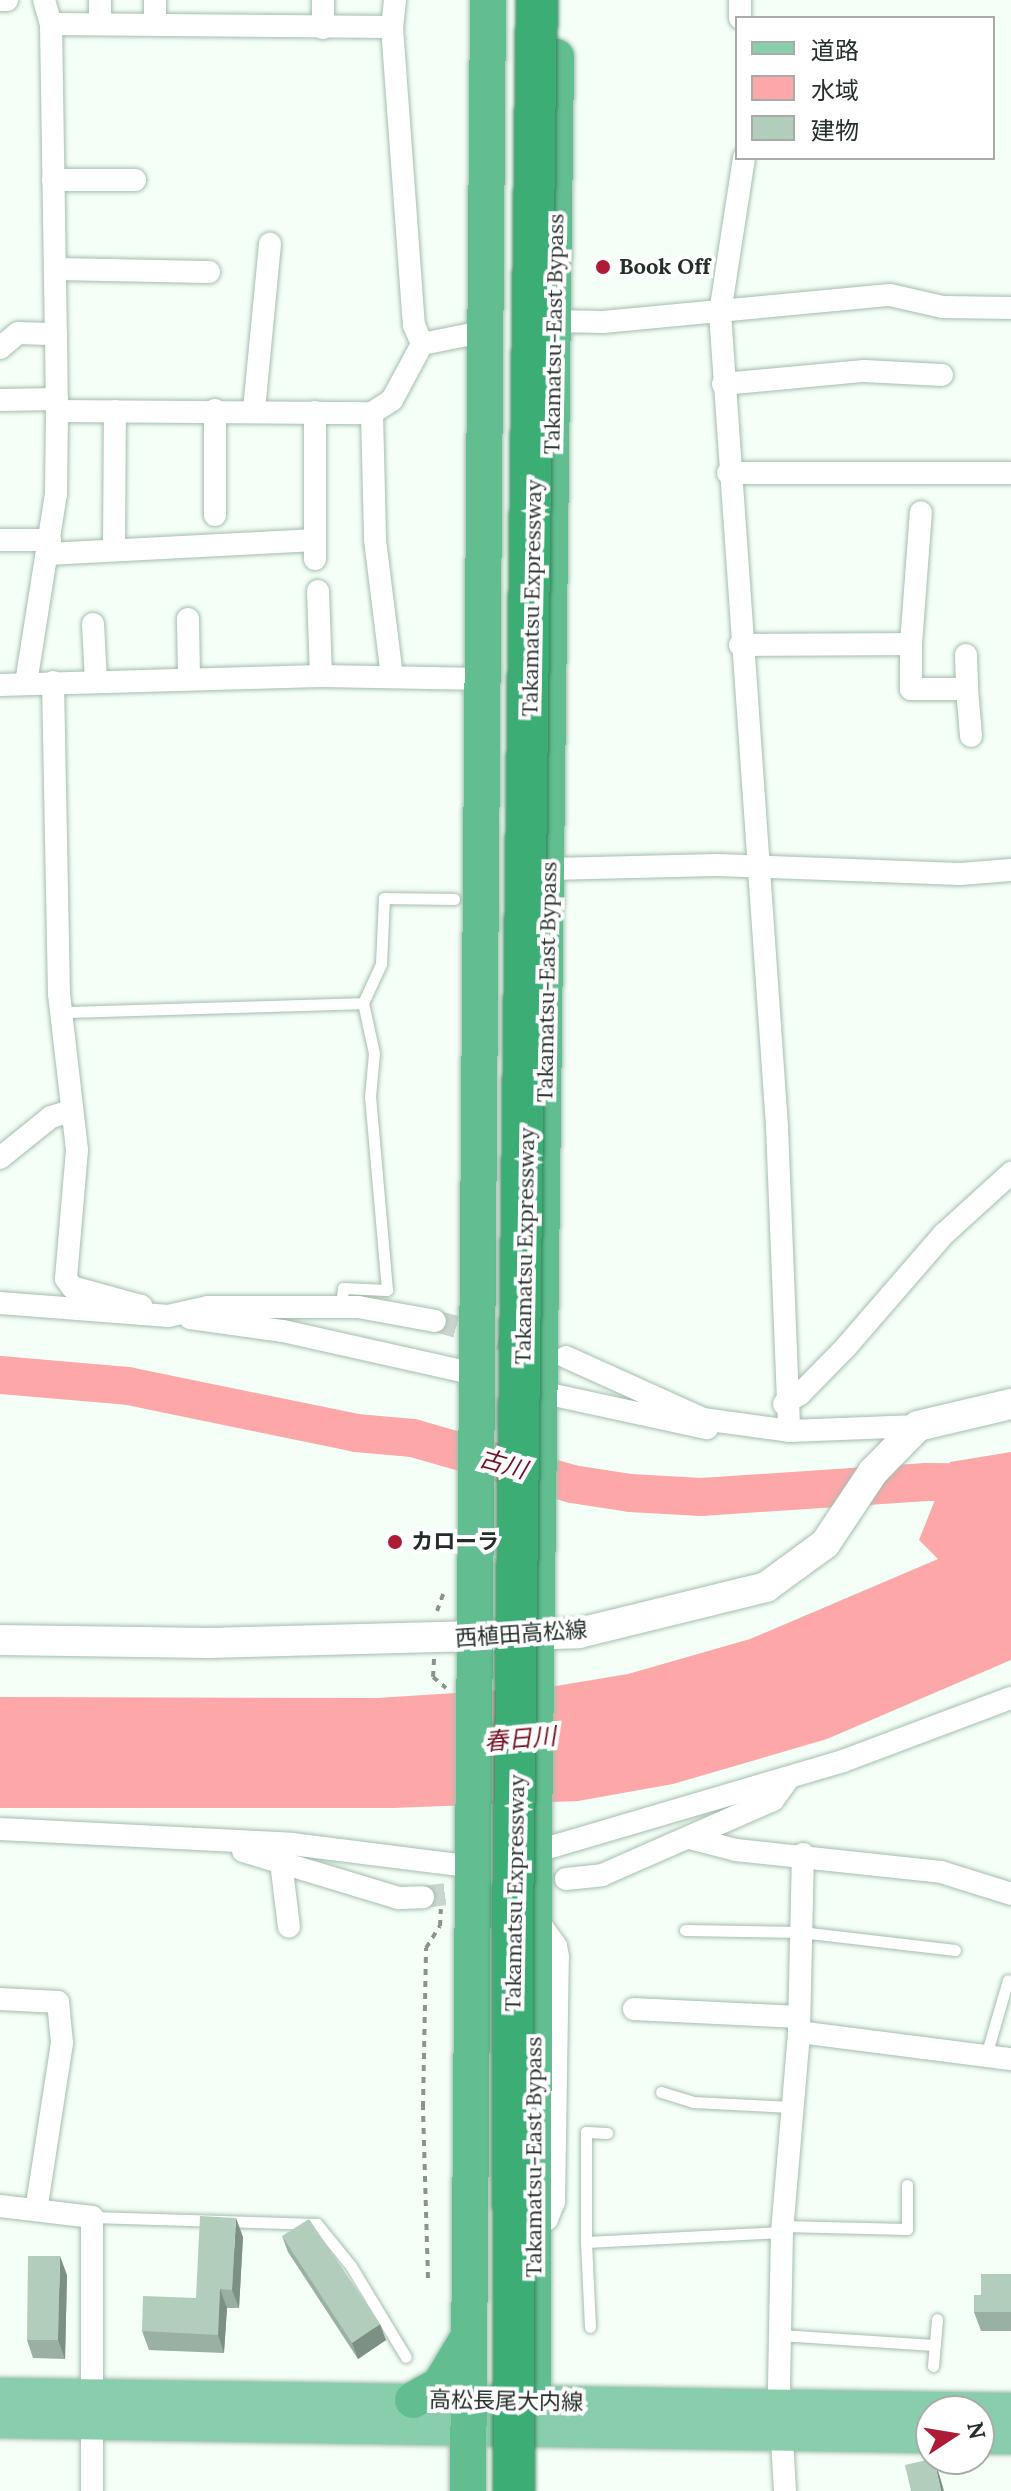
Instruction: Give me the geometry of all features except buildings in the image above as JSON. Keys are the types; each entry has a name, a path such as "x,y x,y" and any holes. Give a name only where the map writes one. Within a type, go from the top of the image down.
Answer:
{"highway":[{"path":"468,2491 464,1857 476,1652 474,1381 488,0"},
{"name":"Takamatsu Expressway","path":"493,2491 515,0"},
{"name":"Takamatsu Expressway","path":"514,2491 513,1925 537,0"},
{"name":"Takamatsu-East Bypass","path":"533,2491 534,1844 550,869 556,0"},
{"path":"413,2400 440,2385 469,2336"}],"main road":[{"path":"908,1435 1011,1404"},
{"name":"西植田高松線","path":"0,1640 476,1652 537,1649 579,1633 766,1587 825,1544 908,1435"},
{"name":"高松長尾大内線","path":"0,2395 93,2410 782,2419 1011,2410"},
{"name":"高松長尾大内線","path":"0,2421 93,2410 413,2400 468,2415"},
{"name":"高松長尾大内線","path":"782,2419 915,2434"}],"street":[{"path":"0,0 7,0"},
{"path":"26,683 50,547 57,405 51,24 44,0"},
{"path":"100,0 100,24"},
{"path":"155,0 155,24"},
{"path":"323,0 323,28"},
{"path":"395,0 392,27 414,325 422,344"},
{"path":"51,24 392,27"},
{"path":"744,160 720,313 740,645 777,1127 784,1404 789,1431"},
{"path":"53,180 135,180"},
{"path":"254,410 256,296 270,244"},
{"path":"55,269 209,272"},
{"path":"554,321 720,313 890,295 943,307 1011,308"},
{"path":"422,344 487,331"},
{"path":"0,348 18,333 56,334"},
{"path":"0,400 115,411 372,413 392,400 422,344"},
{"path":"723,384 864,371 942,375"},
{"path":"215,410 215,515"},
{"path":"114,548 115,411"},
{"path":"0,540 50,547 315,550 315,412"},
{"path":"372,413 375,540 392,676"},
{"path":"728,473 1011,473"},
{"path":"921,512 911,644 911,689 967,689"},
{"path":"318,591 321,676"},
{"path":"188,619 189,679"},
{"path":"93,624 96,681"},
{"path":"740,645 911,644"},
{"path":"966,655 971,736"},
{"path":"0,685 321,676 483,679"},
{"path":"53,682 59,994 65,1012 76,1195 66,1279 72,1287 141,1306 142,1314"},
{"path":"550,869 717,865 757,869 960,874 1011,870"},
{"path":"0,1158 51,1117 71,1111"},
{"path":"784,1404 800,1394 846,1347 944,1234 1011,1173"},
{"path":"0,1303 168,1316 283,1331 474,1381"},
{"path":"168,1316 208,1307 341,1307 435,1321"},
{"path":"566,1357 703,1419 759,1429"},
{"path":"540,1399 697,1428 908,1435"},
{"path":"534,1844 789,1778 919,1736 1011,1698"},
{"path":"566,1879 602,1875 690,1838 773,1800 789,1778"},
{"path":"0,1829 157,1835 221,1843 292,1844 464,1857"},
{"path":"690,1838 736,1850 803,1854 941,1872 1011,1894"},
{"path":"221,1843 399,1898 423,1897"},
{"path":"785,2491 780,2335 782,2229 799,2025 803,1854"},
{"path":"281,1862 289,1927"},
{"path":"0,1999 58,2002 62,2043 36,2210"},
{"path":"634,2009 799,2025 985,2060 1011,2059"},
{"path":"0,2206 92,2217 92,2491"}],"lane":[{"path":"341,1307 343,1288 387,1290 370,1097 374,1053 363,1003 381,964 384,898 454,899"},
{"path":"65,1012 363,1003"},
{"path":"685,1930 801,1932 955,1950"},
{"path":"985,2060 1008,1980"},
{"path":"661,2092 693,2102 791,2107"},
{"path":"590,2327 586,2132 607,2133"},
{"path":"586,2242 782,2229 907,2229 907,2185"},
{"path":"92,2217 317,2224 351,2266 406,2357"},
{"path":"933,2366 937,2319"},
{"path":"780,2335 934,2345"}],"path":[{"path":"428,2278 423,2122 426,1948 440,1926 464,1857"}],"water":[{"name":"春日川","path":"1011,1452 1011,1660 827,1739 673,1784 578,1801 393,1808 0,1808 0,1697 377,1698 550,1687 628,1674 750,1639 938,1559 919,1540 950,1462"}],"waterway":[{"name":"古川","path":"0,1375 128,1386 356,1433 413,1438 572,1484 630,1493 701,1497 927,1482 1011,1483"}],"tunnel":[{"path":"435,1321 530,1347"},
{"path":"423,1897 485,1889"}],"place":[{"name":"Book Off","path":"603,267"},
{"name":"カローラ","path":"395,1542"}]}
